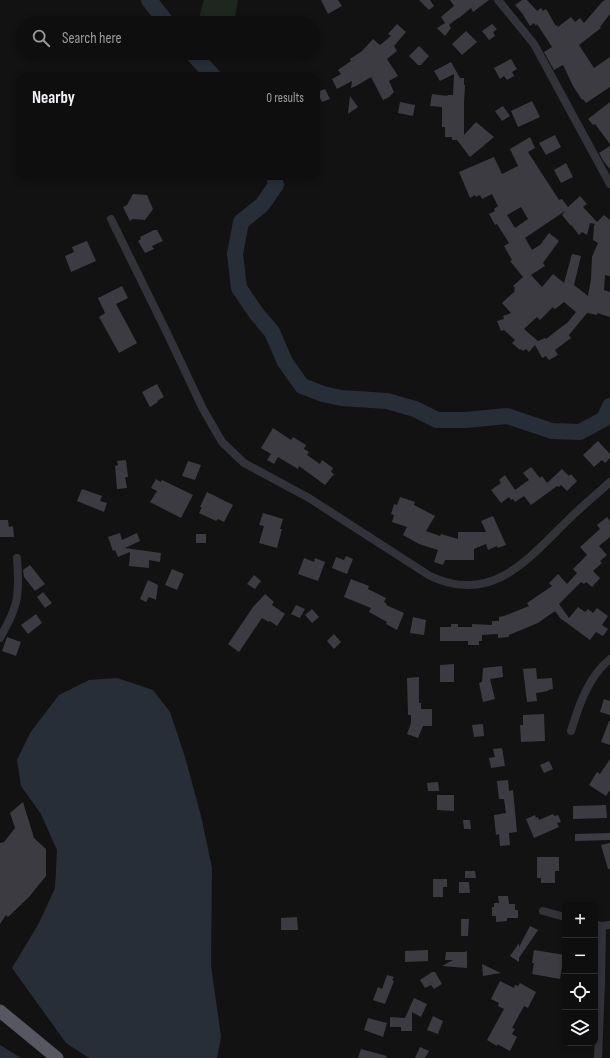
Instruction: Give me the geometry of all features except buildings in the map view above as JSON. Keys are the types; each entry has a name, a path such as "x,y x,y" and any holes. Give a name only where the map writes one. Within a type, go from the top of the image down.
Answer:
{"highway":[{"path":"0,1011 57,1058"}],"street":[{"path":"498,0 534,44 610,184"},
{"path":"111,219 203,409 222,442 244,463 309,498 430,576 447,584 468,586 484,583 508,574 520,566 543,546 610,482"},
{"path":"0,638 11,617 17,598 19,579 17,558"},
{"path":"571,731 580,701 588,686 600,667 610,659"},
{"path":"543,911 562,916"},
{"path":"598,1058 602,925"}],"shaded area":[{"path":"204,0 238,0 235,16 200,16"},
{"path":"117,678 153,690 170,712 185,757 201,816 212,868 211,965 221,1037 217,1058 89,1058 66,1043 12,968 39,923 55,888 57,850 41,814 21,786 17,760 30,733 59,695 89,680"},
{"path":"0,1045 21,1058 0,1058"}],"waterway":[{"path":"149,0 162,16"},
{"path":"198,60 209,72"},
{"path":"275,180 276,185 262,205 241,222 235,254 239,288 256,313 272,332 285,362 302,386 323,394 341,398 387,401 415,409 437,420 466,420 507,416 552,431 580,432 604,419 610,406"}]}
